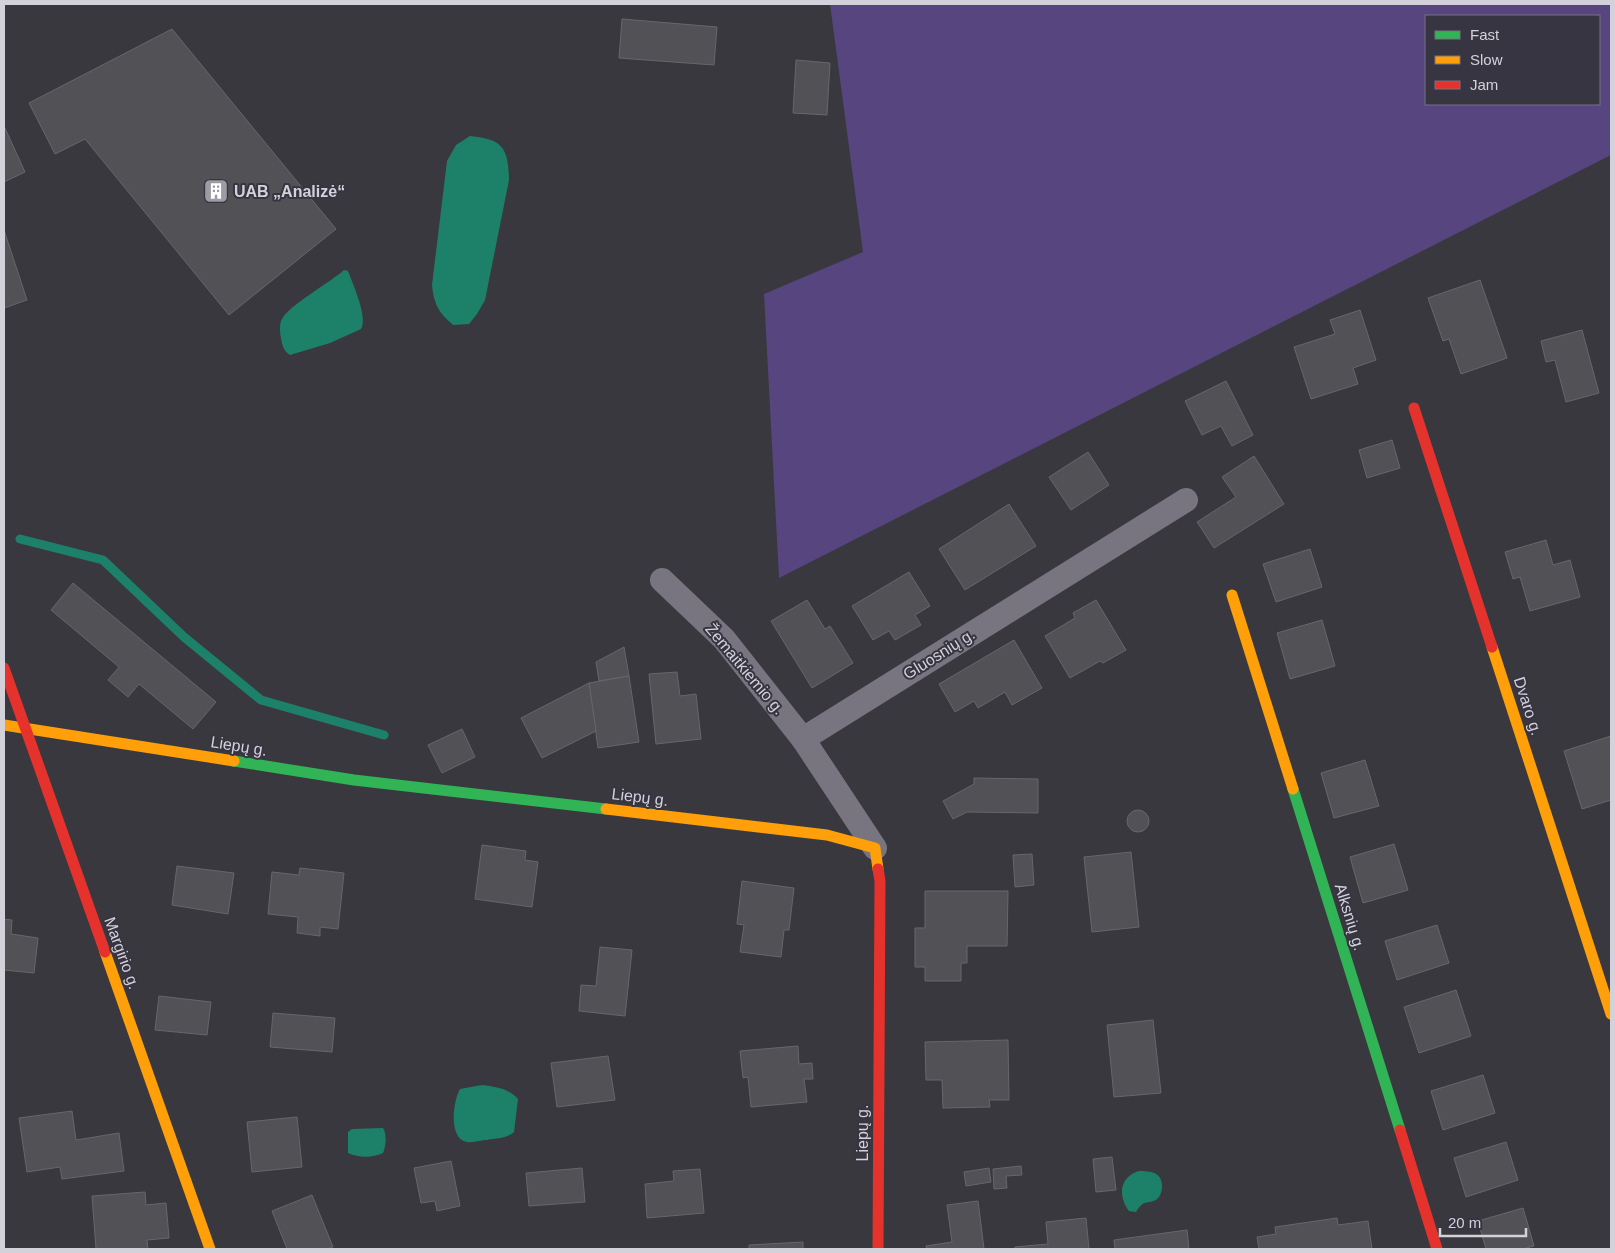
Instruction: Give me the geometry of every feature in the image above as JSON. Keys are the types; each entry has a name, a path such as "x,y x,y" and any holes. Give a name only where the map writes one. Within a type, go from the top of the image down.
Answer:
{"street":[{"name":"Dvaro g.","path":"1414,408 1611,1014"},
{"name":"Gluosnių g.","path":"803,739 1186,500"},
{"name":"Žemaitkiemio g.","path":"662,580 724,639 803,739"},
{"name":"Alksnių g.","path":"1232,595 1437,1249"},
{"name":"Margirio g.","path":"4,668 210,1249"},
{"name":"Liepų g.","path":"4,725 354,780 827,835 875,848 880,881 878,1249"},
{"path":"803,739 875,848"}],"shaded area":[{"path":"830,4 1611,4 1611,155 779,578 764,294 863,252"},
{"path":"470,136 490,140 501,147 507,160 509,180 485,300 469,324 453,325 438,307 432,285 447,161 456,145"},
{"path":"344,270 348,271 359,301 363,317 361,329 330,343 290,355 282,343 280,323 282,319 292,308"},
{"path":"482,1085 506,1090 518,1099 514,1132 501,1138 467,1142 457,1134 454,1119 455,1102 460,1089"},
{"path":"383,1128 386,1140 383,1153 366,1157 348,1153 348,1132 352,1129"},
{"path":"1139,1171 1158,1175 1162,1186 1160,1196 1152,1202 1144,1203 1136,1212 1129,1211 1123,1199 1122,1188 1127,1178"}],"building":[{"path":"622,19 717,27 714,65 619,58"},
{"name":"UAB „Analizė“","path":"172,29 336,229 229,315 85,139 55,154 29,103"},
{"path":"796,60 830,63 827,115 793,113"},
{"path":"4,126 25,172 4,182"},
{"path":"4,230 27,300 4,308"},
{"path":"1480,280 1507,358 1461,374 1449,339 1443,341 1428,298"},
{"path":"1360,310 1376,360 1353,368 1358,384 1311,399 1294,347 1335,334 1330,320"},
{"path":"1582,330 1599,393 1566,402 1555,360 1546,362 1541,341"},
{"path":"1226,381 1253,435 1232,446 1221,426 1202,435 1185,401"},
{"path":"1392,440 1400,468 1367,478 1359,450"},
{"path":"1088,452 1109,485 1071,510 1049,477"},
{"path":"1254,456 1284,504 1214,548 1197,522 1236,497 1222,477"},
{"path":"1009,504 1036,546 965,590 939,549"},
{"path":"1546,540 1553,565 1570,560 1580,597 1530,611 1520,577 1513,579 1505,552"},
{"path":"1310,549 1322,587 1276,602 1263,564"},
{"path":"909,572 930,606 915,615 921,625 895,640 889,631 873,640 852,606"},
{"path":"73,583 216,702 193,729 139,684 128,697 108,680 119,667 51,610"},
{"path":"807,600 825,629 830,626 853,663 812,688 771,621"},
{"path":"1096,600 1126,650 1103,663 1100,661 1070,678 1045,636 1075,618 1073,613"},
{"path":"1322,620 1335,666 1290,679 1277,633"},
{"path":"1014,640 1042,688 1012,705 1005,692 978,708 974,701 955,712 939,684"},
{"path":"624,647 629,676 599,681 596,662"},
{"path":"677,672 680,696 696,694 701,739 656,744 649,674"},
{"path":"629,676 639,742 598,748 589,683"},
{"path":"589,683 596,731 542,758 521,718"},
{"path":"462,729 475,757 442,773 428,745"},
{"path":"1611,736 1611,800 1582,809 1564,751"},
{"path":"1365,760 1379,806 1334,818 1321,773"},
{"path":"974,778 1038,779 1038,813 967,812 953,819 943,801 974,784"},
{"path":"1138,810 1146,813 1149,821 1146,829 1138,832 1130,829 1127,821 1130,813"},
{"path":"1394,844 1408,890 1363,903 1350,857"},
{"path":"482,845 526,851 525,860 538,862 532,907 475,899"},
{"path":"1131,852 1139,927 1092,932 1084,857"},
{"path":"1032,854 1034,885 1015,887 1013,855"},
{"path":"177,866 234,873 228,914 172,905"},
{"path":"300,868 344,873 338,929 320,927 320,936 297,933 298,917 268,914 272,872 299,875"},
{"path":"742,881 794,888 789,930 784,930 781,957 740,952 744,925 737,924"},
{"path":"925,891 1008,891 1007,946 967,946 967,963 961,963 961,981 925,981 925,967 915,967 915,928 925,928"},
{"path":"4,919 12,920 11,934 38,938 34,973 4,970"},
{"path":"1437,925 1449,963 1397,980 1385,941"},
{"path":"600,947 632,950 625,1016 579,1011 581,985 596,986"},
{"path":"1456,990 1471,1036 1419,1053 1404,1007"},
{"path":"159,996 211,1002 207,1035 155,1030"},
{"path":"273,1013 335,1018 332,1052 270,1047"},
{"path":"1153,1020 1161,1093 1114,1097 1107,1025"},
{"path":"1008,1040 1009,1100 989,1100 990,1107 943,1108 942,1080 926,1080 925,1042"},
{"path":"798,1046 799,1064 812,1063 813,1079 804,1079 807,1102 751,1107 748,1077 743,1078 740,1051"},
{"path":"608,1056 615,1100 557,1107 551,1063"},
{"path":"1483,1075 1495,1113 1443,1130 1431,1091"},
{"path":"72,1111 76,1140 119,1133 124,1171 62,1179 60,1167 27,1172 19,1118"},
{"path":"297,1117 302,1167 252,1172 247,1122"},
{"path":"1506,1142 1518,1180 1466,1197 1454,1158"},
{"path":"1112,1157 1116,1190 1096,1192 1093,1159"},
{"path":"451,1161 460,1206 437,1211 435,1201 421,1203 414,1168"},
{"path":"1021,1166 1022,1175 1006,1176 1007,1188 994,1189 993,1169"},
{"path":"582,1168 585,1202 529,1206 526,1173"},
{"path":"989,1168 991,1182 966,1186 964,1172"},
{"path":"700,1169 704,1213 647,1218 645,1184 674,1181 673,1171"},
{"path":"145,1192 146,1205 166,1203 169,1238 147,1240 148,1249 96,1249 92,1196"},
{"path":"312,1195 333,1247 327,1249 287,1249 272,1211"},
{"path":"978,1201 984,1249 927,1249 926,1246 952,1242 947,1205"},
{"path":"1523,1208 1534,1246 1522,1249 1486,1249 1478,1221"},
{"path":"1086,1218 1089,1249 1015,1249 1015,1247 1048,1244 1046,1222"},
{"path":"1337,1218 1338,1225 1368,1221 1372,1249 1259,1249 1257,1237 1276,1234 1275,1227"},
{"path":"1187,1230 1189,1249 1115,1249 1114,1240"},
{"path":"803,1242 803,1249 749,1249 749,1245"}],"waterway":[{"path":"20,539 103,560 184,637 261,700 384,735"}],"traffic: fast":[{"path":"234,761 354,780 606,809"},
{"path":"1293,789 1400,1130"}],"traffic: slow":[{"path":"1232,595 1293,789"},
{"path":"1492,647 1611,1014"},
{"path":"4,725 234,761"},
{"path":"606,809 827,835 875,848 878,869"},
{"path":"105,952 210,1249"}],"traffic: jam":[{"path":"1414,408 1492,647"},
{"path":"4,668 105,952"},
{"path":"878,869 880,881 878,1249"},
{"path":"1400,1130 1437,1249"}],"place":[{"name":"UAB „Analizė“","path":"216,191"}]}
